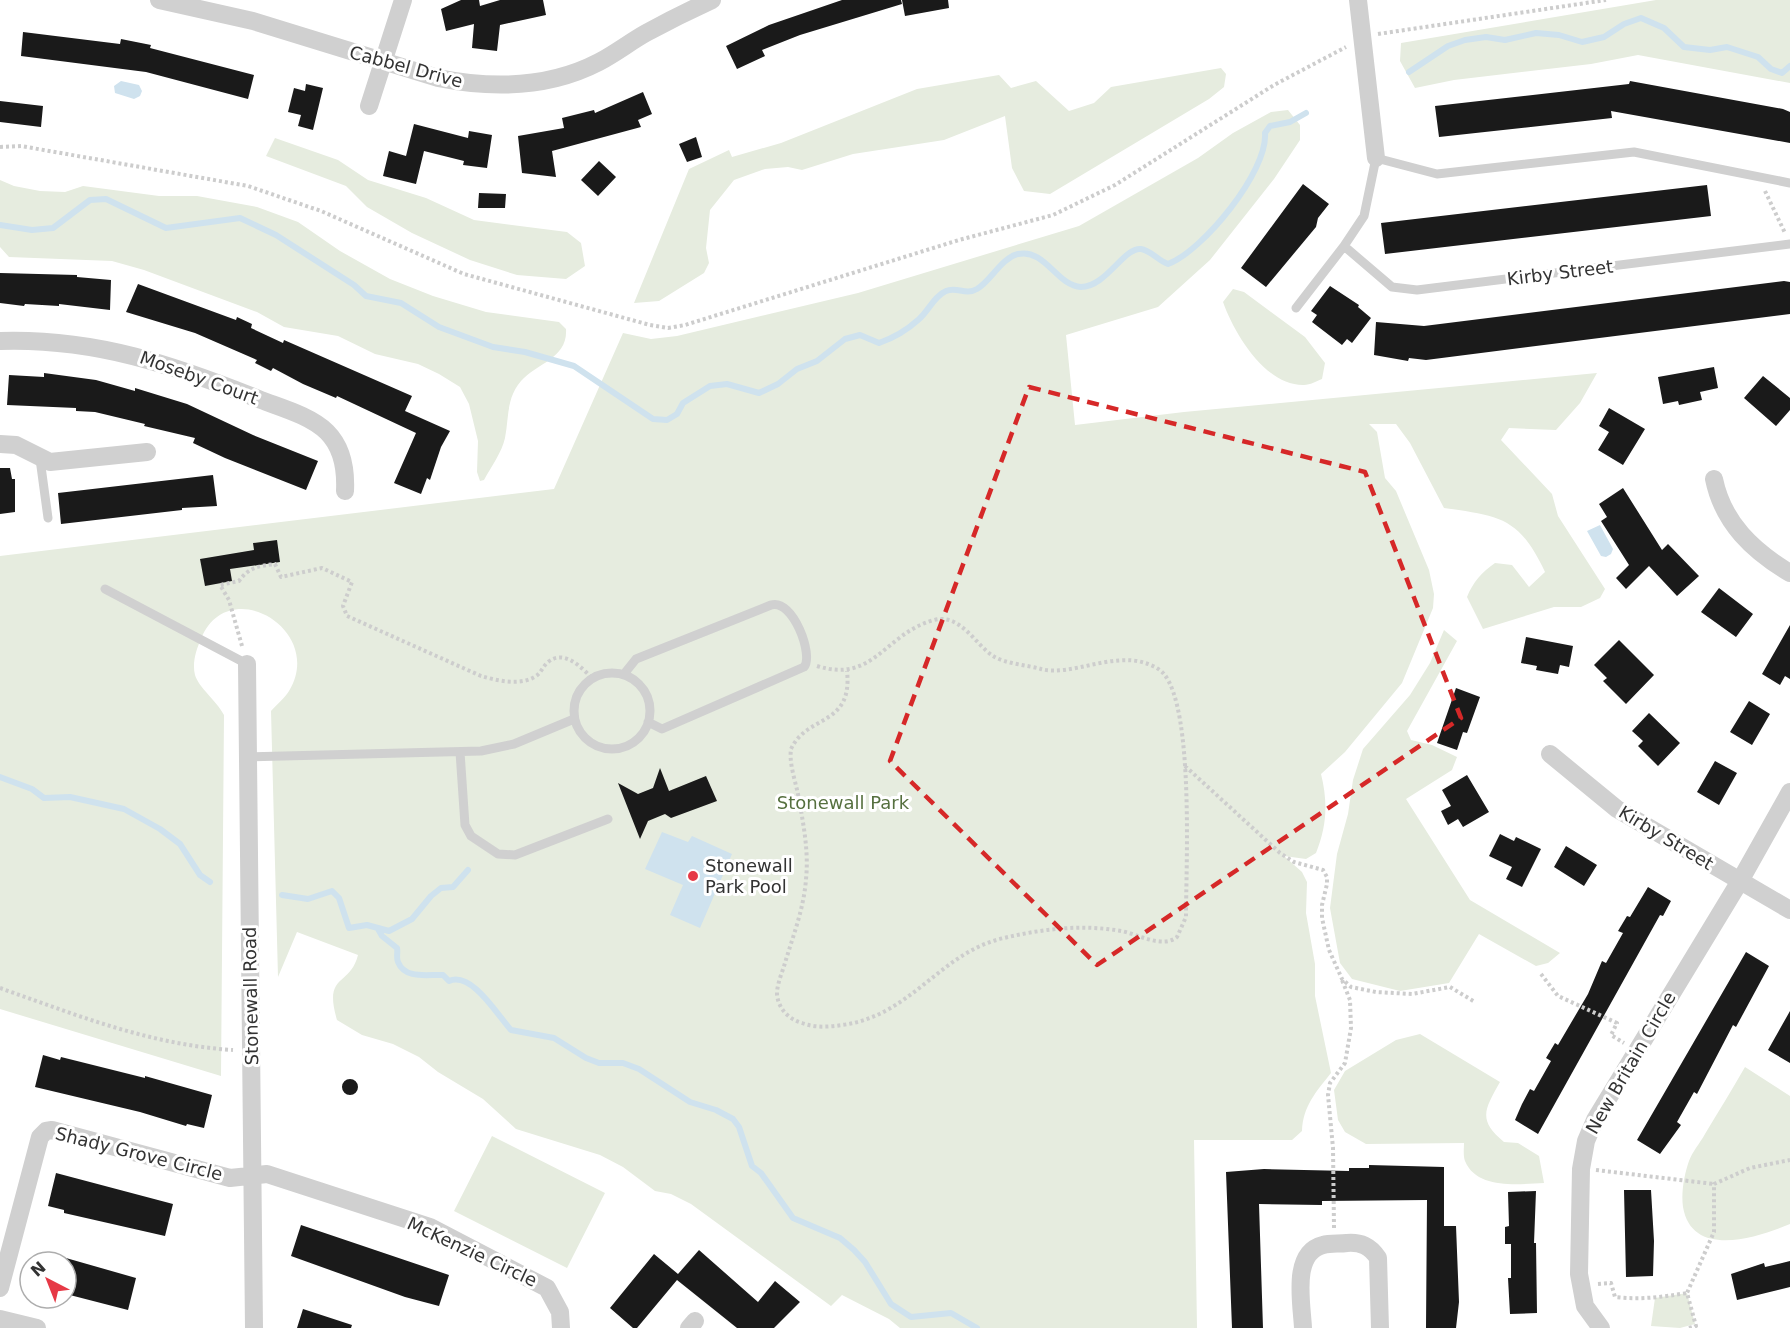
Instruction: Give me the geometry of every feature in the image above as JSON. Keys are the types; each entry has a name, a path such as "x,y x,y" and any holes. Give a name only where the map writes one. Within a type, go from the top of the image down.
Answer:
{"street":[{"name":"Cabbel Drive","path":"159,0 253,21 381,62 470,84 508,86 546,81 599,62 647,33 712,0"},
{"path":"369,106 381,62 403,0"},
{"path":"1358,0 1376,158"},
{"name":"Moseby Court","path":"0,341 34,340 115,350 216,382 287,410 316,423 337,445 343,459 345,491"},
{"path":"0,444 16,445 50,462 147,452"},
{"path":"1714,479 1725,510 1737,531 1753,548 1790,573"},
{"name":"Stonewall Road","path":"247,664 254,1328"},
{"name":"Kirby Street","path":"1550,754 1617,809 1790,910"},
{"name":"New Britain Circle","path":"1601,1328 1585,1306 1580,1286 1581,1169 1586,1141 1601,1110 1740,881 1790,792"},
{"name":"Shady Grove Circle","path":"0,1288 40,1137 46,1131 230,1178 252,1176"},
{"name":"McKenzie Circle","path":"252,1176 267,1174 430,1227 547,1288 560,1312 561,1328"},
{"path":"1303,1328 1301,1271 1304,1262 1315,1248 1356,1243 1366,1246 1378,1258 1380,1328"},
{"path":"0,1319 37,1328"}],"lane":[{"path":"1296,308 1364,216 1376,158 1437,174 1634,152 1790,183"},
{"name":"Kirby Street","path":"1344,246 1392,286 1417,291 1790,244"},
{"path":"40,459 48,518"},
{"path":"105,589 247,664"},
{"path":"624,674 636,659 778,603 792,615 807,650 808,663 799,670 662,729 648,722"},
{"path":"604,673 624,674 633,678 646,693 650,713 644,732 629,745 610,749 591,743 577,728 574,719 575,699 579,690 592,678 604,673"},
{"path":"248,757 481,751 514,744 574,719"},
{"path":"460,752 465,825 471,836 498,854 515,855 608,819"}],"path":[{"path":"0,147 21,146 248,186 321,211 464,274 668,328 685,325 959,240 1053,215 1115,185 1274,85 1382,32 1606,0"},
{"path":"1766,193 1778,219"},
{"path":"247,664 229,600 220,585 239,581 254,567 275,564 281,577 322,568 352,582 343,606 347,616 481,676 493,680 526,680 539,675 547,663 554,658 562,657 581,667 592,678"},
{"path":"808,663 831,670 847,671 868,662 913,628 940,619 960,626 995,657 1044,670 1121,660 1145,663 1165,675 1174,694 1182,724 1186,917 1181,931 1172,941 1164,942 1125,932 1093,928 1058,928 1010,936 989,942 969,952 895,1008 876,1017 840,1025 804,1024 786,1015 777,996 806,881 807,855 790,755 798,738 838,711 845,695 847,671"},
{"path":"1184,765 1280,853 1294,862 1323,870 1327,877 1322,918 1329,950 1350,1000 1351,1028 1345,1063 1330,1083 1328,1095 1334,1148 1334,1244"},
{"path":"1540,974 1558,996 1617,1023"},
{"path":"1342,979 1352,987 1376,992 1412,993 1450,987 1475,1002"},
{"path":"0,988 129,1033 198,1047 251,1051"},
{"path":"1609,1171 1714,1184 1750,1168 1790,1160"},
{"path":"1689,1328 1696,1326 1687,1293 1714,1232 1714,1184"},
{"path":"1615,1297 1654,1298 1687,1293"}],"highlighted area":[{"path":"1029,387 1365,472 1461,718 1097,965 890,761"}],"green space":[{"path":"1656,0 1790,0 1790,83 1638,55 1591,64 1454,80 1415,88 1400,61 1401,43"},
{"path":"1221,68 1226,74 1224,87 1209,99 1050,194 1024,191 1012,168 1005,116 944,140 853,154 802,170 788,167 765,169 734,180 710,210 706,248 709,263 704,273 659,301 634,303 689,169 729,150 732,157 781,143 917,89 999,75 1011,88 1036,81 1069,111 1094,103 1111,87"},
{"name":"Stonewall Park","path":"1288,110 1300,125 1300,140 1274,179 1210,260 1158,307 1066,335 1075,425 1184,412 1597,373 1580,403 1556,430 1509,428 1501,440 1552,494 1558,516 1605,589 1600,598 1581,607 1554,607 1483,629 1467,597 1475,582 1495,563 1512,565 1529,587 1545,572 1535,554 1526,540 1506,522 1494,517 1444,508 1410,443 1396,424 1369,424 1377,432 1385,478 1396,491 1429,570 1434,594 1433,608 1402,683 1345,752 1321,774 1325,794 1325,814 1316,853 1306,859 1284,856 1302,872 1307,882 1306,913 1315,964 1315,996 1331,1073 1315,1093 1308,1107 1302,1131 1292,1140 1194,1140 1197,1328 900,1328 889,1319 842,1295 831,1306 691,1204 671,1194 655,1191 623,1167 600,1155 516,1129 483,1099 438,1072 419,1057 393,1044 362,1035 337,1020 333,995 335,987 349,972 358,955 297,932 278,977 271,711 289,691 297,669 295,648 285,630 269,617 250,610 231,610 214,619 201,639 194,666 197,680 224,715 221,1076 0,1009 0,556 554,489 623,333 651,339 677,336 858,293 1079,226 1198,158 1233,133 1271,112"},
{"path":"275,138 338,160 368,180 426,198 474,220 567,232 581,243 585,266 566,279 517,275 470,260 412,233 367,207 346,186 266,156"},
{"path":"0,180 14,186 40,191 65,192 83,186 159,196 197,196 257,207 298,222 340,251 390,279 433,296 486,312 559,322 566,329 565,339 557,353 528,375 516,388 510,401 504,443 484,480 480,481 477,472 478,441 469,404 460,387 418,364 375,354 338,336 284,327 257,312 144,270 112,261 9,257 0,247"},
{"path":"1233,289 1244,292 1305,337 1325,363 1322,379 1306,385 1290,383 1276,377 1253,356 1235,328 1223,302"},
{"path":"1444,630 1457,641 1407,731 1411,740 1432,745 1457,757 1452,770 1406,799 1470,900 1560,953 1548,963 1536,966 1479,934 1449,983 1400,991 1352,979 1340,963 1330,908 1337,854 1348,814 1353,780 1363,749 1410,695 1430,663"},
{"path":"1420,1034 1500,1082 1490,1100 1486,1114 1490,1127 1504,1142 1518,1143 1539,1156 1544,1183 1500,1183 1479,1177 1465,1161 1464,1143 1366,1144 1345,1132 1338,1120 1334,1090 1345,1071 1396,1040"},
{"path":"1745,1067 1790,1096 1790,1224 1761,1235 1727,1240 1712,1239 1699,1234 1689,1223 1683,1207 1684,1178 1692,1154"},
{"path":"492,1136 605,1193 567,1268 454,1211"},
{"path":"1687,1293 1695,1324 1680,1328 1651,1326 1655,1298"}],"water":[{"path":"121,81 139,85 142,91 140,96 134,99 115,93 114,86"},
{"path":"1600,525 1613,549 1606,557 1601,556 1587,531"},
{"name":"Stonewall Park Pool","path":"662,832 688,842 692,836 732,854 700,928 670,915 683,885 645,869"}],"building":[{"path":"461,0 479,0 480,6 500,0 543,0 546,15 500,25 497,51 472,48 474,24 446,31 441,9"},
{"path":"842,0 901,0 902,4 800,35 762,50 765,56 737,69 726,46 769,25"},
{"path":"902,0 948,0 949,8 905,16"},
{"path":"23,32 120,44 121,39 151,45 150,48 254,75 248,99 146,72 21,56"},
{"path":"1630,81 1783,109 1790,112 1790,143 1611,111 1612,118 1439,137 1435,106 1629,84"},
{"path":"306,84 323,88 313,130 298,126 301,115 288,112 294,88 305,91"},
{"path":"643,92 652,114 638,120 641,127 552,151 556,177 522,173 518,136 564,128 562,118 594,110 595,113"},
{"path":"0,101 43,106 41,127 0,122"},
{"path":"414,124 468,138 469,131 492,135 487,168 463,165 464,161 424,151 416,184 383,176 389,151 406,156"},
{"path":"696,137 702,157 687,162 679,144"},
{"path":"599,161 616,177 598,196 581,180"},
{"path":"1303,184 1329,204 1318,218 1316,227 1266,287 1241,268"},
{"path":"1707,185 1711,216 1385,254 1381,223"},
{"path":"479,193 506,194 505,208 478,208"},
{"path":"0,273 77,275 77,277 111,280 110,310 59,304 59,306 25,304 24,306 0,303"},
{"path":"1790,282 1790,314 1426,360 1409,358 1408,361 1374,355 1376,322 1424,326"},
{"path":"138,284 236,320 237,317 252,324 251,328 283,343 284,340 412,396 405,411 450,431 441,447 430,480 427,478 421,494 394,483 416,433 337,396 336,398 303,384 273,368 271,371 255,363 257,360 195,333 126,312"},
{"path":"1330,286 1359,305 1358,307 1371,318 1352,343 1347,339 1342,345 1312,322 1317,315 1311,311"},
{"path":"1714,367 1718,388 1700,392 1702,400 1679,405 1678,401 1663,404 1658,377"},
{"path":"44,373 96,380 135,391 135,388 187,404 253,435 318,461 306,490 225,458 193,443 195,438 95,412 76,411 76,408 7,405 9,375 44,377"},
{"path":"1763,376 1790,398 1790,410 1776,426 1744,398"},
{"path":"1609,408 1645,429 1623,465 1598,450 1609,432 1599,426"},
{"path":"0,468 10,468 12,479 15,479 15,512 0,514"},
{"path":"213,475 217,506 182,508 182,510 61,524 58,493"},
{"path":"1623,488 1662,550 1668,544 1699,576 1677,596 1649,566 1626,589 1616,578 1629,565 1601,521 1607,517 1599,504"},
{"path":"277,540 280,562 230,569 232,581 205,586 200,559 254,550 253,543"},
{"path":"1719,588 1753,614 1736,637 1701,612"},
{"path":"1790,625 1790,679 1785,676 1780,685 1762,674"},
{"path":"1526,637 1573,646 1569,667 1560,665 1558,674 1536,670 1537,666 1521,663"},
{"path":"1619,640 1654,675 1626,704 1603,681 1607,678 1594,665"},
{"path":"1456,688 1480,697 1467,733 1463,732 1457,750 1437,743"},
{"path":"1749,701 1770,714 1752,745 1730,732"},
{"path":"1649,713 1680,743 1658,766 1638,746 1643,741 1632,731"},
{"path":"1715,761 1737,773 1719,805 1697,792"},
{"path":"660,768 669,791 706,776 717,801 671,818 665,814 648,821 640,839 618,783 638,794 653,788"},
{"path":"1467,775 1489,812 1463,827 1458,819 1448,825 1441,811 1451,806 1442,790"},
{"path":"1500,834 1514,841 1516,837 1541,849 1522,887 1506,879 1512,867 1489,856"},
{"path":"1566,846 1597,865 1584,886 1554,867"},
{"path":"1648,887 1671,901 1663,916 1660,915 1538,1134 1515,1120 1522,1104 1530,1089 1534,1091 1551,1061 1546,1058 1555,1043 1558,1045 1588,994 1602,961 1606,963 1623,933 1618,931 1627,916 1630,917"},
{"path":"1746,952 1769,966 1736,1027 1733,1025 1697,1094 1694,1092 1677,1122 1681,1125 1660,1154 1637,1140"},
{"path":"1790,1011 1790,1063 1768,1050"},
{"path":"43,1055 60,1060 61,1057 145,1078 145,1076 212,1095 204,1128 187,1124 186,1126 140,1112 35,1087"},
{"path":"347,1079 353,1079 358,1087 356,1093 347,1095 342,1090 342,1084"},
{"path":"1369,1165 1444,1167 1444,1226 1456,1226 1459,1302 1456,1328 1426,1328 1427,1200 1322,1201 1322,1205 1259,1204 1263,1328 1232,1328 1226,1172 1264,1169 1349,1171 1349,1168 1369,1168"},
{"path":"56,1173 173,1204 165,1236 64,1213 64,1210 48,1206"},
{"path":"1624,1190 1651,1190 1654,1241 1653,1276 1626,1277"},
{"path":"1536,1191 1534,1243 1536,1243 1537,1313 1510,1314 1508,1278 1511,1278 1511,1244 1505,1244 1505,1227 1509,1226 1508,1192"},
{"path":"301,1225 449,1275 439,1306 405,1297 291,1256"},
{"path":"699,1250 758,1302 775,1281 800,1302 774,1328 737,1328 677,1280 637,1328 633,1328 610,1308 654,1254 678,1274"},
{"path":"78,1261 136,1278 128,1310 78,1297"},
{"path":"1790,1261 1790,1287 1737,1300 1731,1274 1764,1263 1765,1267"},
{"path":"303,1309 352,1325 351,1328 297,1328"}],"waterway":[{"path":"1409,72 1448,46 1465,40 1486,37 1505,40 1536,33 1559,35 1582,42 1604,37 1624,24 1641,18 1664,28 1684,47 1710,50 1727,47 1758,57 1771,69 1782,73 1790,66"},
{"path":"0,225 32,230 53,228 90,200 106,199 166,228 240,218 276,235 354,285 366,296 401,303 439,327 493,347 525,352 574,366 653,419 667,420 677,414 683,403 710,386 727,384 759,393 778,384 797,369 817,361 845,339 860,335 879,343 889,339 918,320 942,293 950,290 969,292 977,289 1006,260 1018,254 1036,256 1065,281 1081,287 1099,281 1135,250 1144,250 1168,264 1198,243 1231,208 1256,168 1263,149 1265,133 1270,126 1290,122 1306,113"},
{"path":"0,777 32,789 44,798 70,797 124,809 160,829 180,844 200,875 210,882"},
{"path":"282,895 308,899 332,891 339,898 349,928 367,925 389,931 412,919 431,896 441,888 453,887 468,870"},
{"path":"378,929 382,936 397,948 397,959 401,968 412,974 443,975 449,981 467,982 484,996 511,1030 554,1038 586,1058 599,1063 623,1063 639,1069 690,1102 716,1110 733,1119 739,1127 752,1166 761,1173 793,1218 840,1238 854,1250 865,1262 891,1304 911,1317 951,1313 977,1328"}],"place":[{"name":"Stonewall Park Pool","path":"693,876"}]}
